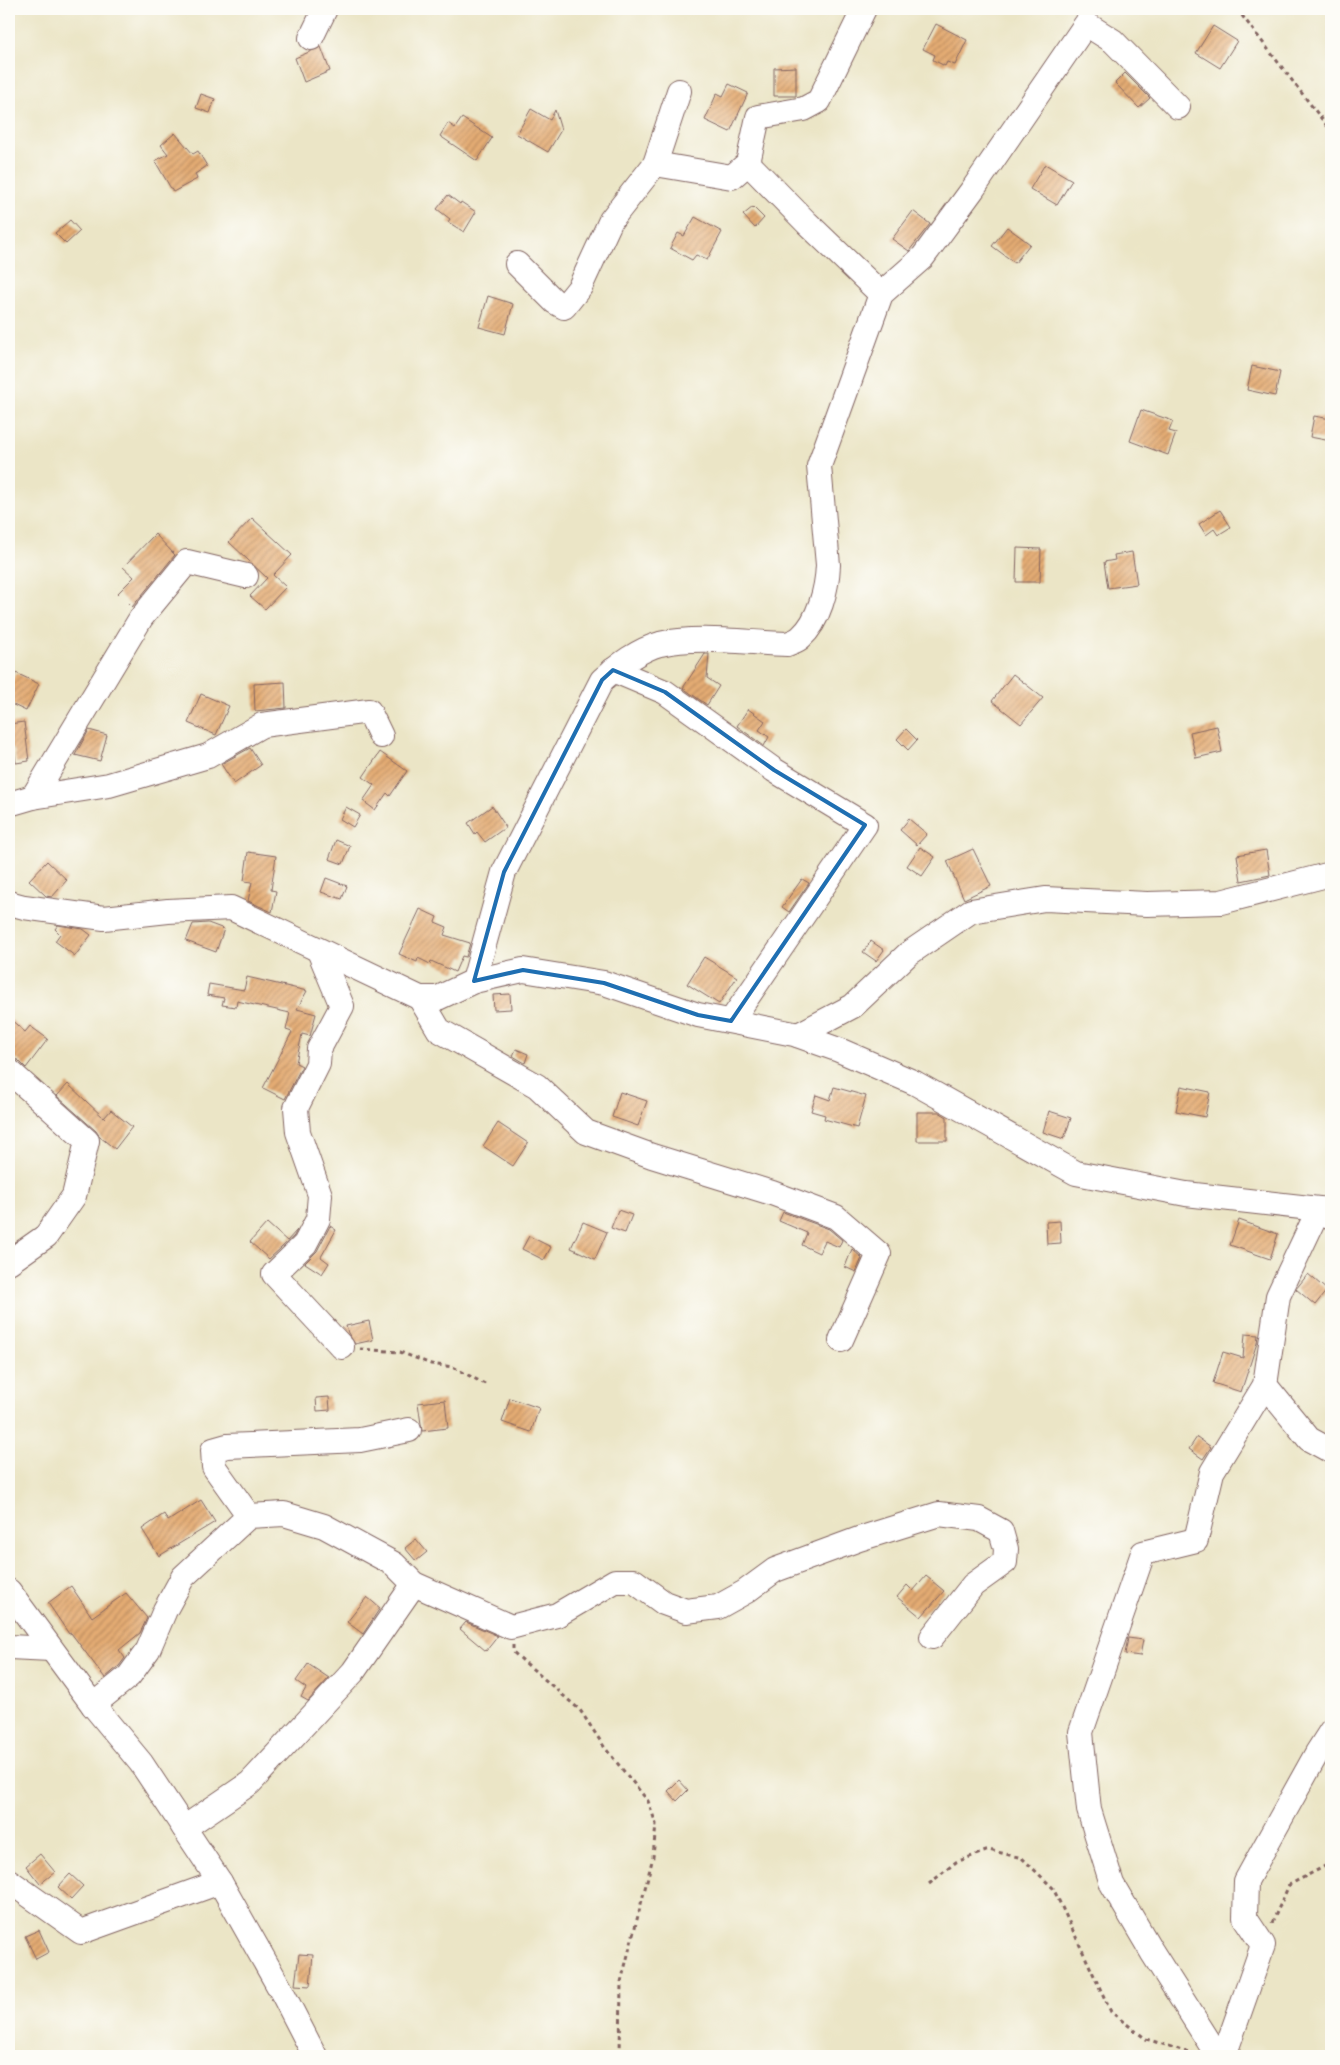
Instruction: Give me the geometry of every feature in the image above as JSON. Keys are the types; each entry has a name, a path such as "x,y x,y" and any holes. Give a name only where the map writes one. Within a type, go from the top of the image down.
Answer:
{"street":[{"path":"311,38 325,9"},
{"path":"656,164 732,177 748,163 758,117 804,109 819,101 864,9"},
{"path":"474,981 504,872 602,680 624,661 659,644 686,640 787,644 800,639 813,623 828,580 819,466 881,294 923,257 973,189 1086,24 1113,41 1178,107"},
{"path":"517,264 555,302 564,307 580,287 611,220 656,164 679,91"},
{"path":"748,163 807,224 881,294"},
{"path":"33,797 141,618 187,562 246,576"},
{"path":"613,670 665,692 774,770 865,826 731,1021"},
{"path":"9,804 33,797 109,786 208,756 262,724 369,711 381,736"},
{"path":"798,1035 853,1006 908,954 971,911 1045,899 1146,904 1221,902 1331,874"},
{"path":"9,903 24,907 104,918 168,911 231,908 420,998 438,998 474,981 523,970 604,983 698,1015 798,1035 839,1050 915,1083 1076,1173 1186,1194 1325,1214 1278,1296 1265,1385 1212,1472 1196,1540 1143,1553 1081,1732 1089,1810 1112,1884 1152,1952 1207,2055"},
{"path":"319,951 342,1006 319,1049 318,1064 296,1108 298,1132 320,1195 318,1219 305,1244 274,1274 342,1348"},
{"path":"420,998 439,1030 537,1086 586,1132 652,1156 772,1193 836,1217 879,1254 841,1340"},
{"path":"9,1071 87,1141 74,1196 46,1236 9,1262"},
{"path":"1265,1385 1309,1440 1331,1452"},
{"path":"249,1516 214,1467 213,1450 227,1446 360,1440 409,1430"},
{"path":"93,1706 129,1676 148,1650 165,1610 183,1577 249,1516 284,1514 324,1526 394,1564 414,1584 511,1627 557,1615 615,1581 634,1581 664,1603 686,1611 718,1607 745,1592 775,1570 859,1538 939,1514 979,1519 1000,1531 1006,1548 1005,1562 973,1585 932,1637"},
{"path":"184,1828 250,1783 353,1672 414,1584"},
{"path":"9,1591 93,1706 142,1763 220,1882 282,1992 315,2056"},
{"path":"9,1647 51,1649"},
{"path":"1224,2056 1263,1945 1245,1918 1246,1881 1331,1731"},
{"path":"9,1881 81,1932 220,1882"}],"path":[{"path":"1237,9 1331,131"},
{"path":"342,1348 400,1352 431,1364 453,1367 485,1384"},
{"path":"511,1627 513,1652 580,1710 605,1748 648,1801 656,1824 653,1857 621,1982 620,2056"},
{"path":"930,1884 956,1862 989,1850 1022,1858 1054,1888 1111,2012 1146,2039 1207,2055"},
{"path":"1263,1945 1288,1885 1331,1863"}],"highlighted area":[{"path":"613,670 665,692 774,770 865,825 731,1021 698,1015 604,983 523,970 474,981 504,872 602,680"}],"building":[{"path":"936,24 967,40 955,65 947,62 945,66 933,60 935,55 923,49"},
{"path":"1213,26 1237,41 1220,68 1196,53"},
{"path":"321,47 330,71 304,82 295,58"},
{"path":"796,67 796,96 774,96 774,68"},
{"path":"1125,73 1150,98 1139,108 1115,83"},
{"path":"729,84 748,93 730,132 705,120 717,93 723,96"},
{"path":"201,94 215,99 210,113 196,108"},
{"path":"531,109 550,120 555,110 561,130 548,152 517,134"},
{"path":"462,118 492,138 477,161 440,136 448,123 455,128"},
{"path":"175,133 193,154 198,151 207,166 195,174 197,179 173,192 155,161 168,154 161,145"},
{"path":"1045,164 1072,180 1057,205 1030,189"},
{"path":"448,195 476,212 464,232 448,222 450,219 437,209"},
{"path":"753,207 764,218 755,228 743,215"},
{"path":"913,211 930,224 909,251 892,239"},
{"path":"695,217 722,232 707,260 696,255 692,260 670,248 678,233 684,236"},
{"path":"70,220 80,231 66,244 55,233"},
{"path":"1007,227 1030,244 1015,263 992,246"},
{"path":"488,296 513,304 505,334 479,327"},
{"path":"1252,366 1280,372 1275,396 1247,390"},
{"path":"1141,410 1173,421 1169,431 1176,433 1168,455 1130,441"},
{"path":"1314,416 1331,419 1331,441 1310,437"},
{"path":"1220,510 1231,527 1218,535 1214,529 1206,535 1199,524"},
{"path":"252,518 292,555 273,575 286,587 265,609 250,596 267,578 229,542"},
{"path":"155,534 175,555 132,607 118,593 134,577 123,567"},
{"path":"1017,548 1041,549 1040,582 1016,582"},
{"path":"1132,552 1137,584 1108,588 1104,562 1115,560 1114,555"},
{"path":"705,654 709,654 707,678 719,686 707,705 683,688"},
{"path":"16,673 39,684 26,711 9,703 9,688"},
{"path":"1013,674 1043,698 1021,724 992,701"},
{"path":"285,682 286,708 255,711 254,684"},
{"path":"201,694 229,706 216,735 188,723"},
{"path":"748,709 765,721 759,730 769,737 764,746 737,726"},
{"path":"24,722 29,761 16,763 14,749 9,750 9,724"},
{"path":"1217,726 1222,752 1196,758 1190,732"},
{"path":"906,729 917,740 908,750 897,739"},
{"path":"89,730 107,735 100,761 75,755"},
{"path":"250,748 261,765 234,784 221,764"},
{"path":"380,752 407,771 390,796 387,793 375,810 363,801 374,785 363,777"},
{"path":"492,806 506,827 485,842 477,832 475,834 468,823"},
{"path":"346,807 360,815 353,827 340,819"},
{"path":"909,819 927,834 917,845 900,830"},
{"path":"336,840 350,846 343,864 329,859"},
{"path":"920,847 935,857 922,876 907,866"},
{"path":"973,849 991,886 964,899 947,861"},
{"path":"1266,850 1270,875 1241,881 1237,855"},
{"path":"248,852 276,856 271,890 276,891 272,912 248,901 252,882 244,881"},
{"path":"47,861 67,880 52,897 46,896 29,880"},
{"path":"326,878 347,886 342,899 321,892"},
{"path":"802,879 809,883 789,912 782,907"},
{"path":"420,909 437,917 435,922 447,927 444,935 470,943 466,957 462,956 455,972 431,961 430,964 418,958 417,962 399,954"},
{"path":"208,923 224,929 216,952 186,941 193,924"},
{"path":"58,925 83,929 91,935 75,956 55,941 60,934 55,929"},
{"path":"871,941 884,950 876,961 863,952"},
{"path":"704,957 737,977 719,1004 687,984"},
{"path":"247,977 307,991 297,1009 316,1014 310,1036 302,1034 296,1063 302,1066 285,1099 263,1088 292,1032 286,1030 290,1013 237,1001 236,1007 222,1005 224,998 207,995 209,984 244,990"},
{"path":"510,994 511,1009 494,1010 493,995"},
{"path":"9,1018 25,1032 30,1026 48,1039 26,1068 18,1060 9,1058"},
{"path":"516,1049 528,1054 525,1063 513,1056"},
{"path":"68,1084 104,1118 111,1110 132,1127 115,1149 57,1096"},
{"path":"1181,1086 1210,1092 1205,1117 1176,1111"},
{"path":"834,1087 866,1096 857,1128 824,1119 825,1115 811,1111 816,1095 830,1100"},
{"path":"620,1092 647,1101 638,1126 612,1117"},
{"path":"1049,1111 1071,1118 1064,1139 1043,1132"},
{"path":"917,1112 939,1112 947,1117 947,1141 917,1141"},
{"path":"498,1123 528,1143 513,1166 483,1146"},
{"path":"618,1210 632,1215 625,1233 611,1228"},
{"path":"783,1212 829,1229 842,1240 839,1247 825,1241 819,1253 802,1245 807,1233 779,1221"},
{"path":"1239,1220 1278,1234 1270,1259 1230,1245"},
{"path":"1060,1221 1061,1243 1047,1244 1046,1222"},
{"path":"583,1222 607,1232 595,1259 571,1248"},
{"path":"267,1223 287,1241 297,1230 294,1236 269,1259 250,1242"},
{"path":"330,1226 336,1230 321,1257 329,1263 322,1274 305,1263 317,1251"},
{"path":"529,1236 551,1247 544,1260 522,1249"},
{"path":"852,1249 862,1258 856,1272 845,1267"},
{"path":"1308,1274 1327,1290 1315,1305 1296,1289"},
{"path":"369,1321 373,1340 355,1344 346,1326"},
{"path":"1245,1334 1258,1335 1241,1392 1213,1383 1223,1352 1243,1358"},
{"path":"329,1397 330,1410 317,1411 316,1398"},
{"path":"510,1398 539,1408 531,1432 502,1422"},
{"path":"445,1400 448,1428 422,1431 418,1403"},
{"path":"1197,1437 1211,1447 1203,1459 1189,1449"},
{"path":"201,1500 215,1522 159,1556 142,1529 164,1514 168,1521"},
{"path":"416,1539 427,1552 416,1561 405,1548"},
{"path":"926,1576 944,1591 921,1617 897,1597 907,1585 913,1591"},
{"path":"71,1586 92,1617 126,1593 147,1618 140,1633 119,1650 125,1658 105,1678 71,1633 69,1634 48,1603"},
{"path":"367,1597 380,1608 363,1634 347,1622"},
{"path":"466,1622 498,1636 486,1651 460,1629"},
{"path":"1128,1638 1143,1640 1140,1656 1125,1654"},
{"path":"308,1664 329,1678 308,1701 301,1697 306,1688 296,1681"},
{"path":"679,1780 688,1790 677,1801 668,1791"},
{"path":"40,1854 55,1872 40,1884 26,1866"},
{"path":"70,1874 83,1886 71,1899 58,1887"},
{"path":"39,1930 49,1952 36,1959 25,1936"},
{"path":"299,1954 313,1955 310,1986 295,1985"}]}
